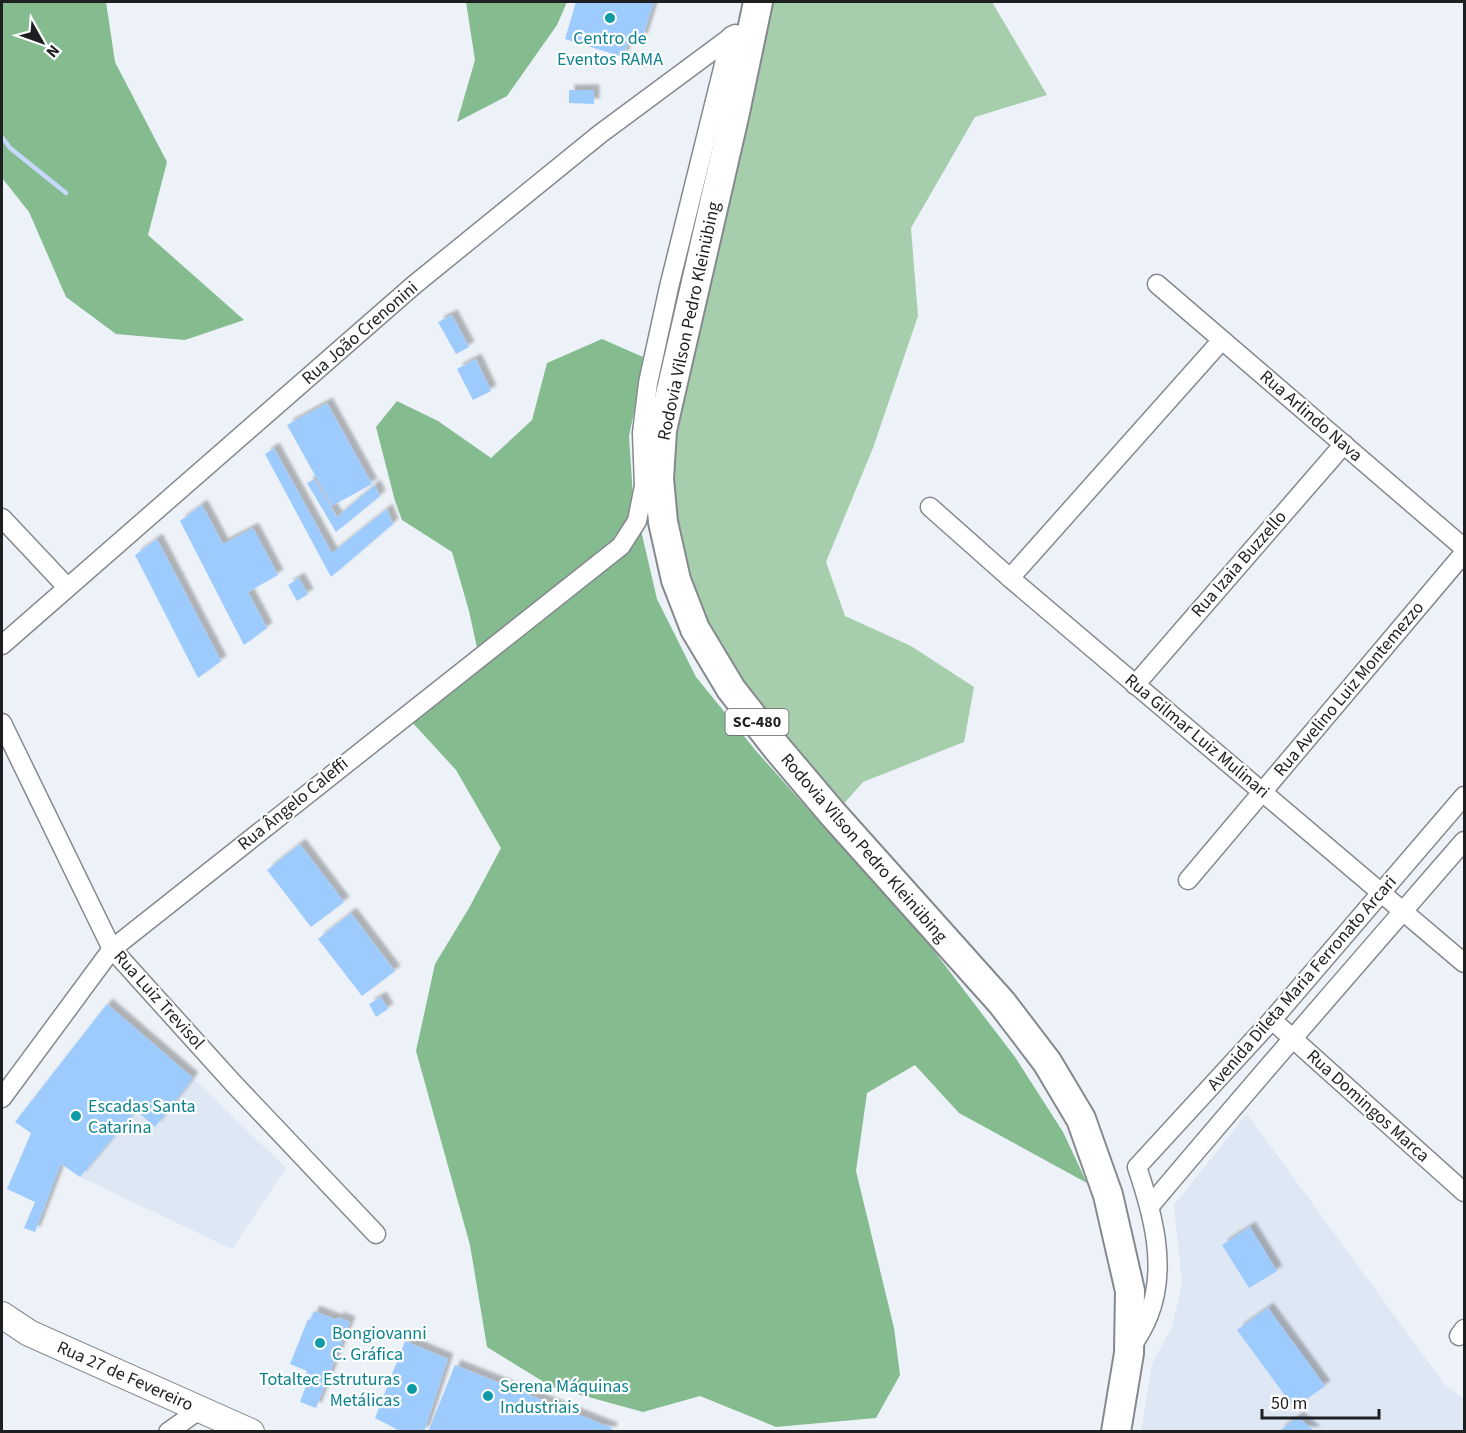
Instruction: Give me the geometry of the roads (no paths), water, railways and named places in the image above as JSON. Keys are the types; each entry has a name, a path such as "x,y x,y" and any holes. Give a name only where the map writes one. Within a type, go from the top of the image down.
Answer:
{"main road":[{"name":"Rodovia Vilson Pedro Kleinübing","path":"748,20 706,244 662,430 659,479 662,511 676,580 695,629 731,689 832,813 1002,1003 1047,1062 1081,1119 1108,1195 1130,1291 1129,1353 1116,1431"},
{"name":"Rua 27 de Fevereiro","path":"2,1315 29,1333 251,1431"}],"street":[{"name":"Rua Ângelo Caleffi","path":"2,1098 112,949 621,546 637,521 644,486 642,433 648,384 669,287 748,20"},
{"name":"Rua João Crenonini","path":"2,645 414,285 600,134 748,20"},
{"name":"Rua Arlindo Nava","path":"1157,284 1464,548"},
{"path":"1010,578 1222,340"},
{"name":"Rua Izaia Buzzello","path":"1135,685 1344,444"},
{"name":"Rua Gilmar Luiz Mulinari","path":"930,507 1135,685 1464,963"},
{"path":"2,518 67,586"},
{"name":"Rua Avelino Luiz Montemezzo","path":"1188,880 1464,553"},
{"name":"Rua Luiz Trevisol","path":"2,723 112,949 233,1083 376,1234"},
{"name":"Avenida Dileta Maria Ferronato Arcari","path":"1150,1206 1137,1167 1272,1020 1464,796"},
{"name":"Avenida Dileta Maria Ferronato Arcari","path":"1150,1206 1464,841"},
{"name":"Rua Domingos Marca","path":"1272,1020 1464,1192"},
{"path":"1129,1353 1148,1316 1156,1290 1157,1254 1150,1206"},
{"path":"168,1431 199,1410"}],"waterway":[{"path":"2,137 10,148 66,193"}],"place":[{"name":"Centro de Eventos RAMA","path":"610,18"},
{"name":"Escadas Santa Catarina","path":"76,1116"},
{"name":"Bongiovanni C. Gráfica","path":"320,1343"},
{"name":"Totaltec Estruturas Metálicas","path":"412,1389"},
{"name":"Serena Máquinas Industriais","path":"488,1396"}]}
